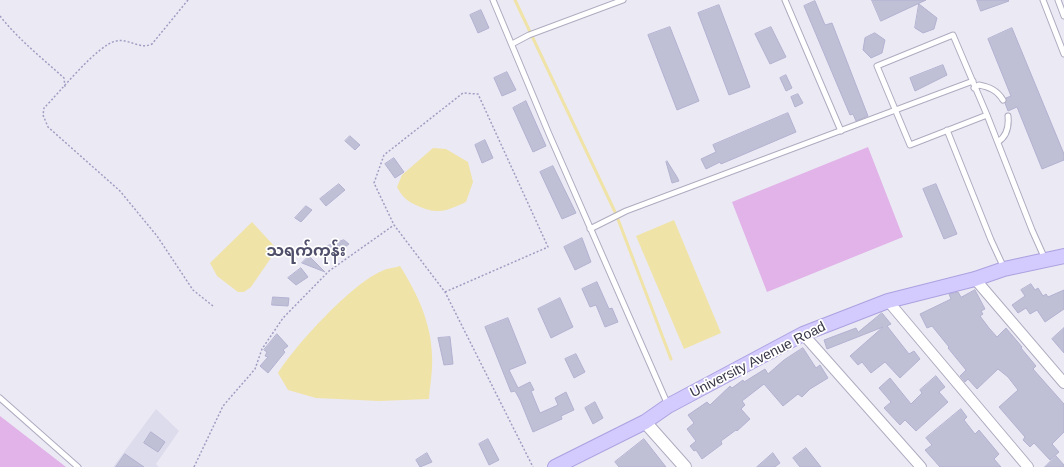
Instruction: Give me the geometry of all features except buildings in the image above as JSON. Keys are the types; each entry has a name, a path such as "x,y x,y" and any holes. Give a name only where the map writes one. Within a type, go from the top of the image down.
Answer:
{"main road":[{"name":"University Avenue Road","path":"555,467 571,463 645,422 668,406 803,334 888,301 975,279 1004,269 1064,256"}],"street":[{"path":"975,279 1064,383"},
{"path":"888,301 1028,467"},
{"path":"803,334 921,467"},
{"path":"645,422 685,467"}],"lane":[{"path":"493,0 590,229 668,406"},
{"path":"512,44 539,31 623,0"},
{"path":"785,0 841,131"},
{"path":"1043,0 1064,54"},
{"path":"1058,0 1064,16"},
{"path":"987,115 910,145 877,66 953,35 973,81 974,88 987,115 1032,230 1045,259"},
{"path":"590,229 626,211 973,81"},
{"path":"974,88 979,85 990,87 1000,95 1003,100"},
{"path":"998,142 1006,135 1008,116"},
{"path":"947,130 1004,269"},
{"path":"0,398 78,467"}],"path":[{"path":"188,0 152,44 145,47 117,40 102,47 44,108 43,115 48,126 120,191 157,236 193,290 213,306"},
{"path":"0,16 30,50 64,78 64,87"},
{"path":"445,292 548,247 478,94 463,93 384,154 374,183 394,225 445,292 533,467"},
{"path":"194,467 223,406 255,369 262,349 283,318 330,271 394,225"}],"shaded area":[{"path":"868,147 903,237 767,292 732,202"},
{"path":"433,148 446,149 468,162 473,182 466,202 442,211 425,209 408,201 403,197 397,187 402,175"},
{"path":"674,220 721,333 684,349 636,236"},
{"path":"252,222 277,249 251,287 244,292 238,292 217,276 210,263"},
{"path":"400,266 422,308 429,331 432,372 429,399 379,401 316,398 288,390 278,373 297,347 325,316 355,288 369,278 384,270"},
{"path":"156,409 179,431 156,464 159,467 113,467"},
{"path":"0,416 66,467 0,467"}],"waterway":[{"path":"515,0 616,214 671,359"}],"district":[{"name":"သရက်ကုန်း","path":"306,252"}]}
